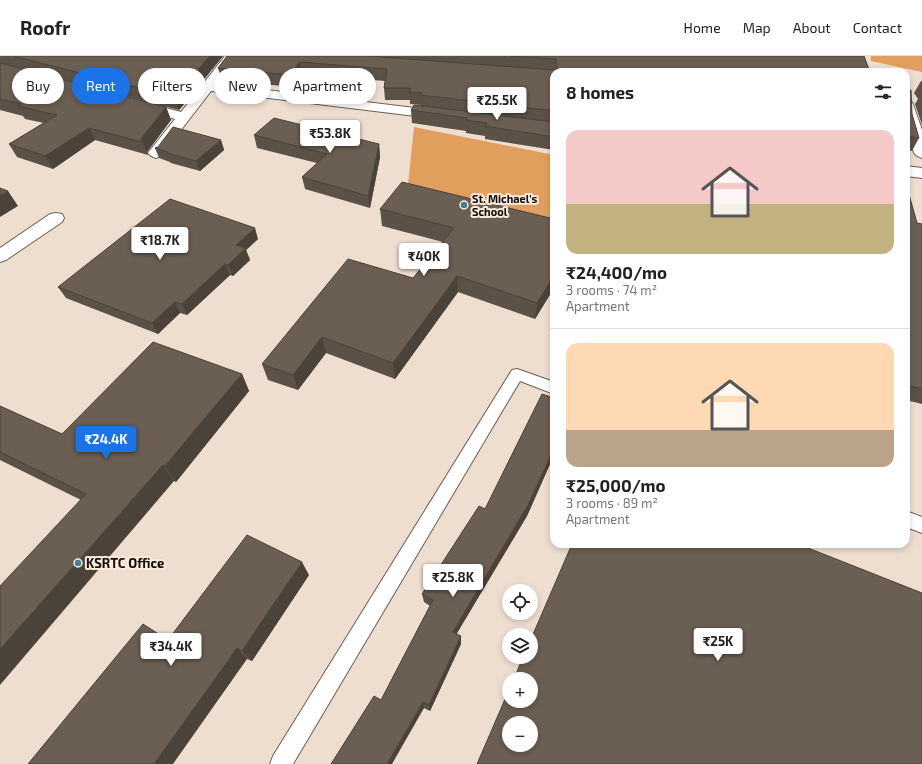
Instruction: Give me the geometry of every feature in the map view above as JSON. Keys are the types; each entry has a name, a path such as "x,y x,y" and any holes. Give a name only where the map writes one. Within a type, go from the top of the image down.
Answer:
{"street":[{"path":"156,153 232,56"},
{"path":"209,86 454,116"},
{"path":"130,102 184,117"},
{"path":"910,116 922,153"},
{"path":"910,172 922,173"},
{"path":"0,256 56,218"}],"lane":[{"path":"281,764 517,374 550,386"},
{"path":"910,520 922,525"}],"shaded area":[{"path":"871,56 922,56 922,72 910,69 910,68 871,61"},
{"path":"414,127 550,154 550,229 407,194"}],"building":[{"path":"13,56 210,56 199,68 138,68 138,88 130,86 130,68 72,68 72,71"},
{"path":"227,56 368,56 550,70 550,111 421,95 422,93 409,92 411,88 384,88 387,69 299,62 295,68 279,68 279,74 271,73 271,68 218,68"},
{"path":"510,56 864,56 868,68 557,68 556,59"},
{"path":"0,63 19,68 12,68 12,102 0,99"},
{"path":"64,80 72,82 72,104 130,104 130,97 138,100 138,104 155,104 166,107 141,139 142,142 89,128 45,156 9,144 57,115 18,106 21,104 64,104"},
{"path":"910,90 912,114 919,138 910,137"},
{"path":"414,105 550,122 550,136 485,126 487,123 466,120 467,118 411,110"},
{"path":"274,118 379,144 368,196 302,177 327,154 254,135"},
{"path":"173,127 221,140 196,161 155,148 158,147"},
{"path":"402,182 550,218 550,282 537,303 457,276 393,363 322,337 293,375 262,364 348,259 413,278 454,228 380,209"},
{"path":"0,188 8,191 0,196"},
{"path":"910,198 917,223 922,224 922,389 910,386"},
{"path":"170,199 255,228 236,245 246,248 228,265 225,264 182,304 175,302 152,323 58,287"},
{"path":"153,342 242,374 165,466 163,465 0,649 0,586 86,494 0,452 0,406 62,434"},
{"path":"542,394 550,397 550,458 528,505 453,632 461,636 429,705 423,702 387,764 331,764 374,696 381,700 433,600 422,594 479,506 485,509"},
{"path":"247,535 302,562 242,651 237,648 154,764 28,764 143,624 168,640"},
{"path":"570,548 808,548 922,593 922,764 477,764 502,706 502,708 538,708 538,672 517,672 520,664 538,664 538,628 536,628"}],"place":[{"name":"St. Michael's School","path":"464,205"},
{"name":"KSRTC Office","path":"78,563"}]}
